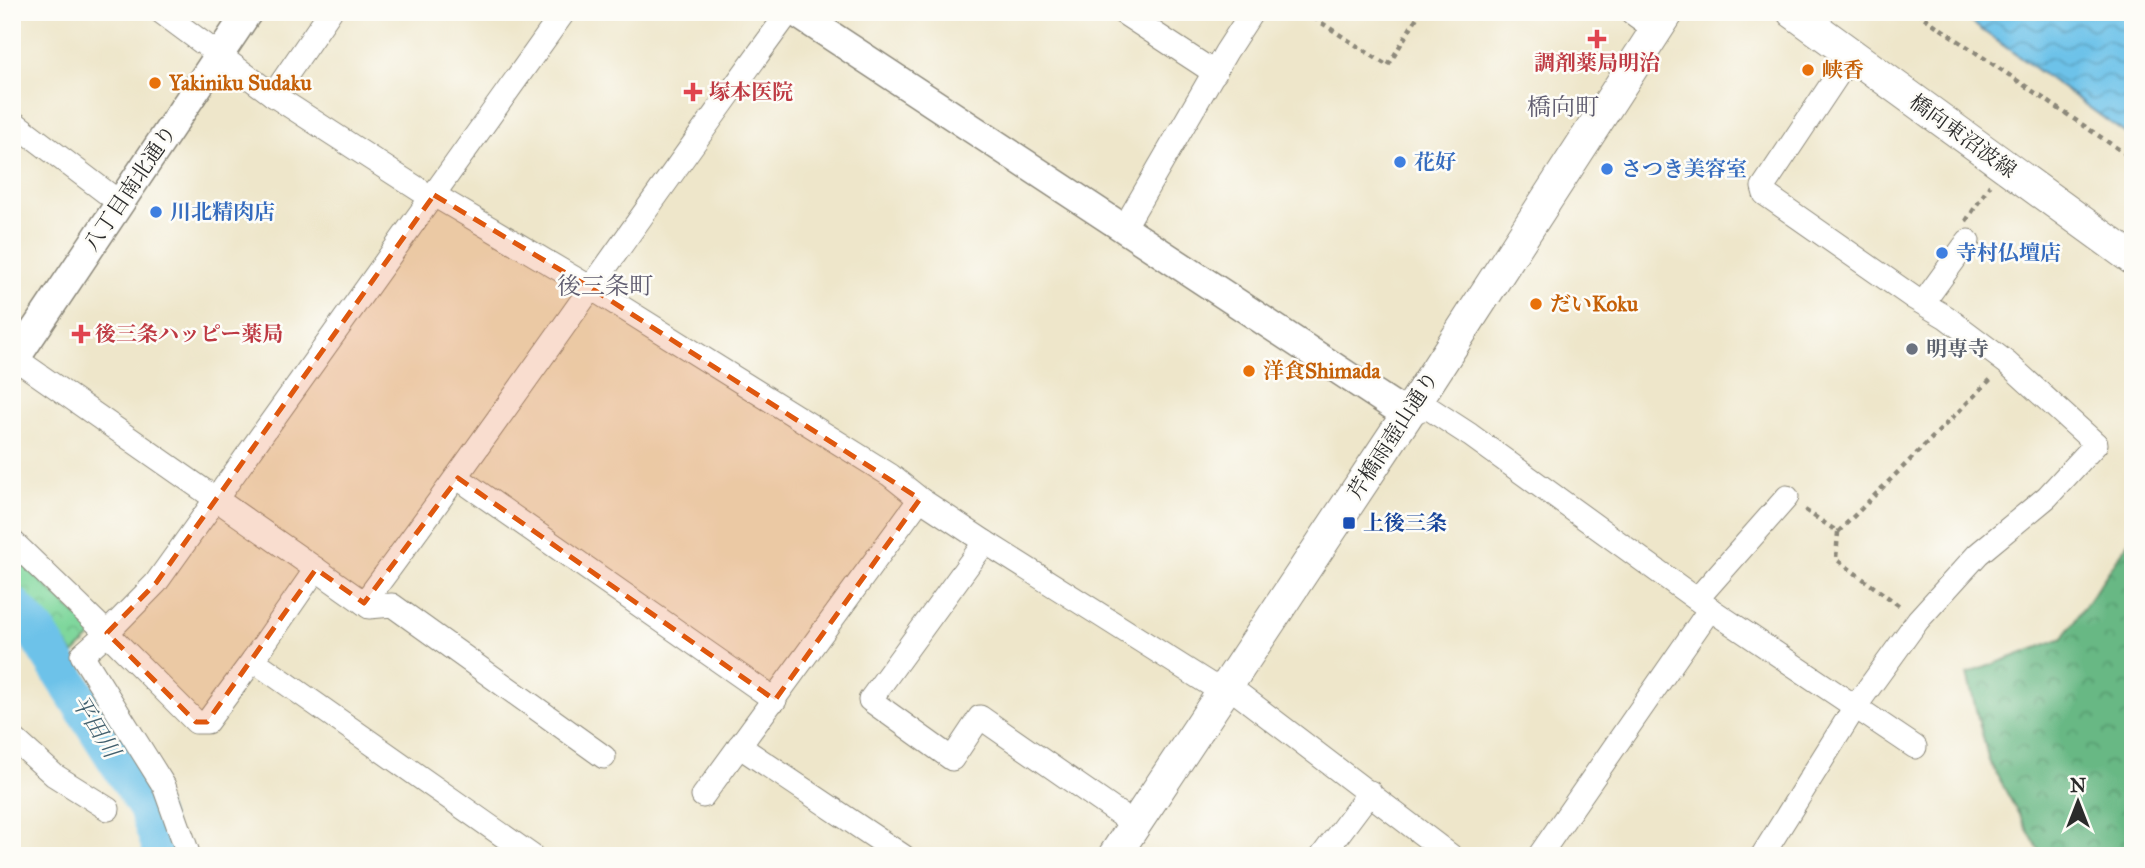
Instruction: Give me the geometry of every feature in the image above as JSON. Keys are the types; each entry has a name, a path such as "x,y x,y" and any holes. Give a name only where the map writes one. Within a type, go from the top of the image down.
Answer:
{"main road":[{"name":"橋向東沼波線","path":"1793,12 2133,259"},
{"name":"芹橋雨壺山通り","path":"1114,856 1407,415 1652,18"}],"street":[{"path":"161,12 273,95 433,196 591,288 890,475 920,499 985,542 1211,685 1227,685 1451,856"},
{"name":"八丁目南北通り","path":"14,362 248,12"},
{"path":"273,95 330,12"},
{"path":"189,856 164,786 82,655 156,583 564,12"},
{"path":"364,603 458,478 789,12"},
{"path":"795,12 1407,415 1427,407 1704,604 1915,747"},
{"path":"1122,12 1215,73"},
{"path":"1124,228 1252,12"},
{"path":"1762,856 1855,707 1918,620 1978,554 2047,497 2096,444 2007,363 1946,317 1765,194 1763,187 1851,55"},
{"path":"12,121 120,203"},
{"path":"1923,303 1968,241"},
{"path":"14,362 369,607 392,605 604,757"},
{"path":"458,478 775,700"},
{"path":"1539,856 1704,604 1787,497"},
{"path":"703,796 920,499"},
{"path":"12,541 196,722 207,722 316,569"},
{"path":"985,542 870,700 952,759 980,717 1134,824"},
{"path":"253,660 532,856"},
{"path":"12,737 54,775 108,809"},
{"path":"739,746 903,856"},
{"path":"1322,856 1370,792"}],"path":[{"path":"1305,12 1388,66 1420,12"},
{"path":"1916,12 2133,159"},
{"path":"1968,241 1959,231 1993,182"},
{"path":"1918,620 1836,559 1838,532 2007,363"},
{"path":"1787,497 1838,532"}],"highlighted area":[{"path":"434,195 591,288 920,499 775,700 458,478 364,603 316,569 207,722 196,722 107,633 156,583"}],"green space":[{"path":"2133,536 2133,856 2042,856 1989,761 1967,674 2063,638"},
{"path":"12,553 95,633 74,654 55,628 12,583"}],"water":[{"path":"1957,12 2133,12 2133,139"}],"waterway":[{"name":"平田川","path":"12,606 37,633 148,808 165,856"}],"place":[{"name":"調剤薬局明治","path":"1597,39"},
{"name":"峡香","path":"1808,70"},
{"name":"Yakiniku Sudaku","path":"155,83"},
{"name":"塚本医院","path":"693,92"},
{"name":"花好","path":"1400,162"},
{"name":"さつき美容室","path":"1607,169"},
{"name":"川北精肉店","path":"156,212"},
{"name":"寺村仏壇店","path":"1942,253"},
{"name":"だいKoku","path":"1536,304"},
{"name":"後三条ハッピー薬局","path":"81,334"},
{"name":"明専寺","path":"1912,349"},
{"name":"洋食Shimada","path":"1249,371"},
{"name":"上後三条","path":"1349,523"}],"district":[{"name":"橋向町","path":"1563,107"},
{"name":"後三条町","path":"605,286"}]}
